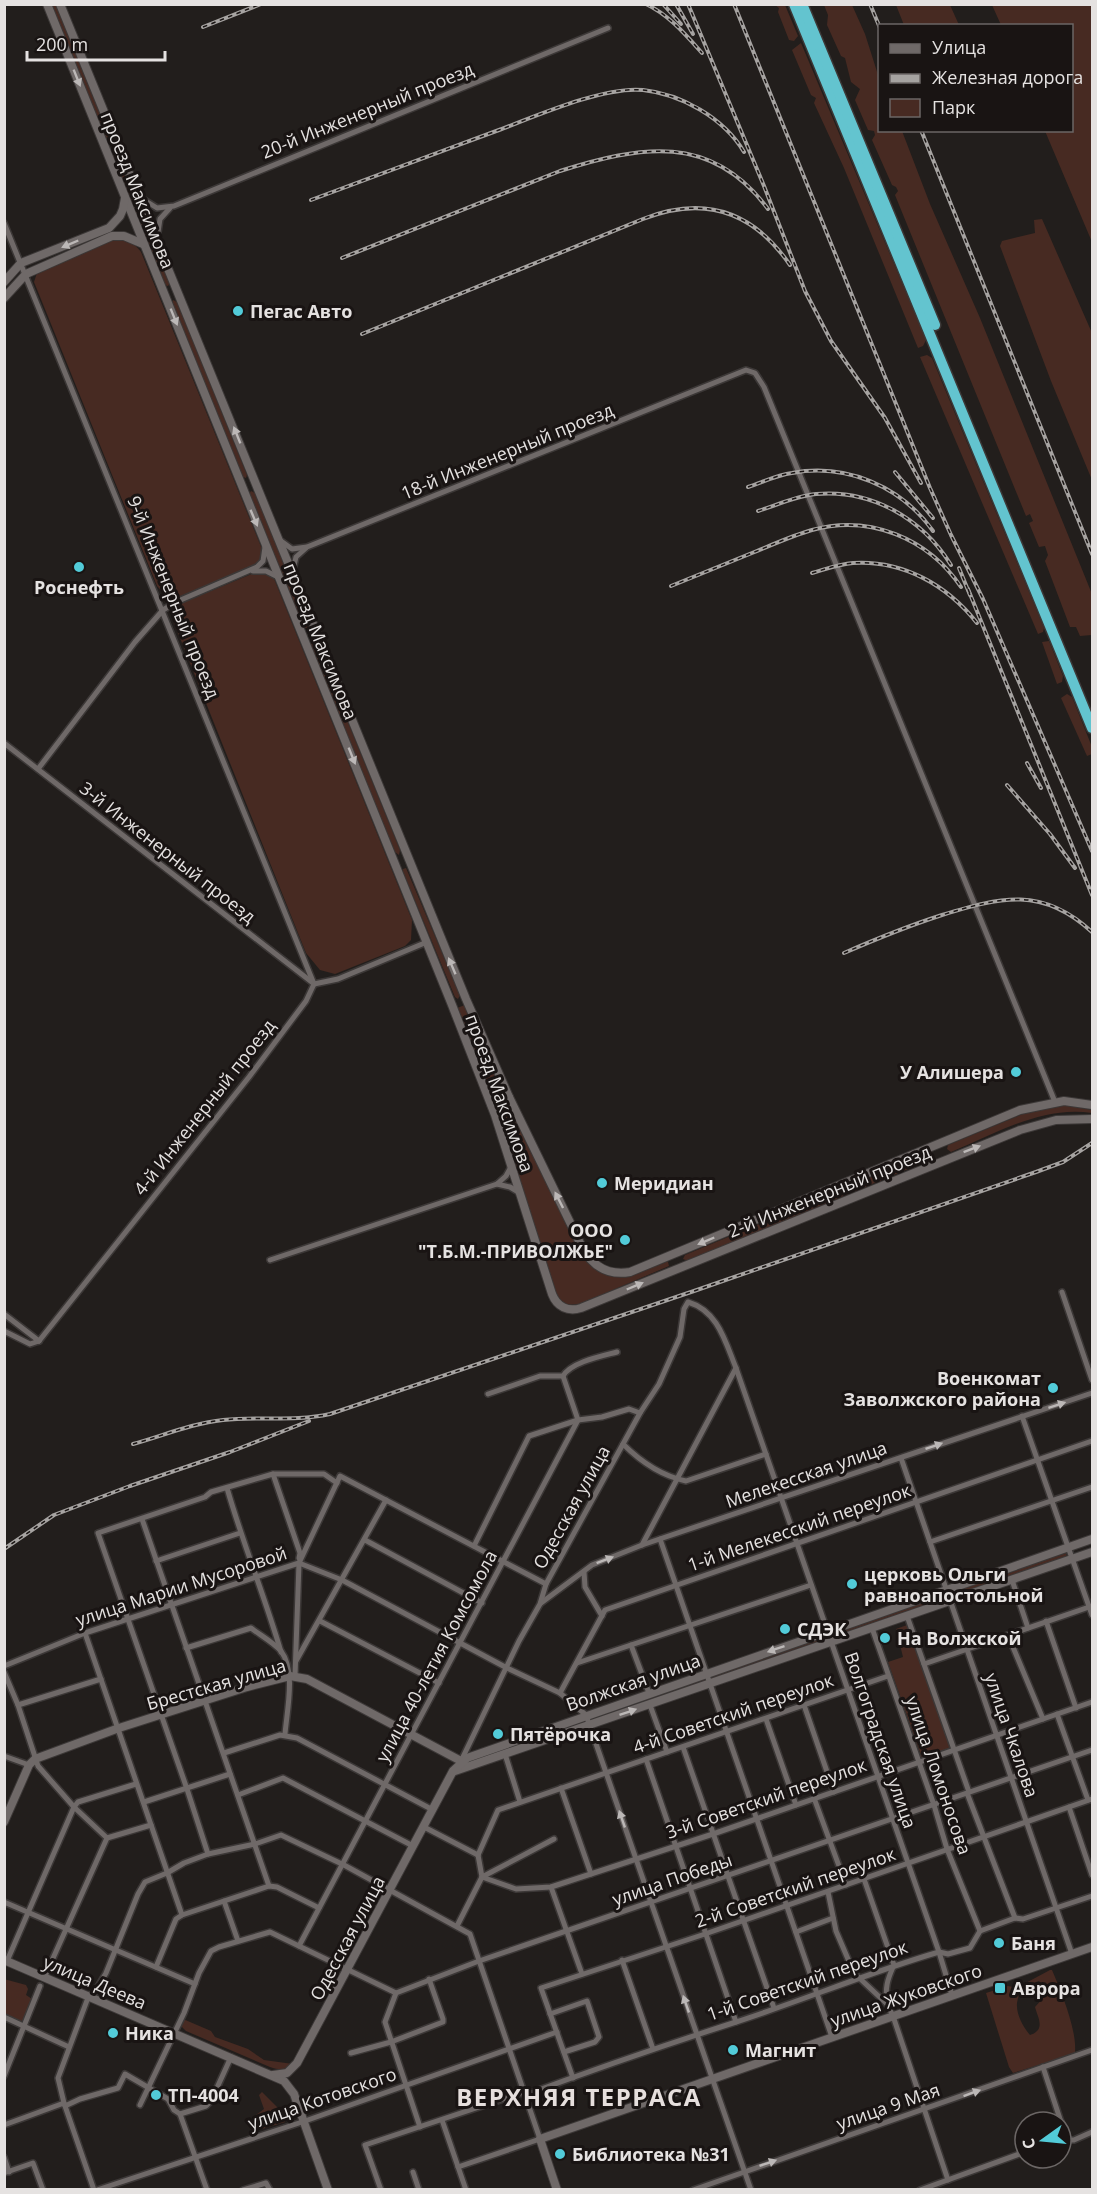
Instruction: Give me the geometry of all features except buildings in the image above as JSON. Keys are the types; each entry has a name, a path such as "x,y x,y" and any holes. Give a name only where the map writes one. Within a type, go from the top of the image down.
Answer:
{"highway":[{"path":"794,4 1092,728"},
{"path":"802,4 1092,708"}],"main road":[{"name":"проезд Максимова","path":"47,4 452,1005 490,1104 554,1300 563,1308 575,1310 581,1308"},
{"name":"проезд Максимова","path":"60,4 466,999 509,1097 592,1262 606,1271 618,1273 634,1271"},
{"path":"105,147 117,142"},
{"path":"4,282 21,263 109,228 123,209 125,196"},
{"path":"4,298 26,274 112,236 124,236 143,244"},
{"path":"165,296 178,290"},
{"path":"241,486 256,480"},
{"path":"304,640 318,633"},
{"path":"396,864 409,859"},
{"path":"452,1005 466,999"},
{"path":"490,1104 509,1097"},
{"name":"2-й Инженерный проезд","path":"634,1271 1020,1110 1055,1102 1092,1105"},
{"name":"2-й Инженерный проезд","path":"581,1308 1020,1130 1065,1119 1092,1119"},
{"path":"938,1145 944,1160"},
{"path":"675,1255 680,1267"},
{"name":"Волжская улица","path":"453,1771 461,1761 473,1754 1092,1539"},
{"name":"Волжская улица","path":"453,1771 1092,1552"},
{"name":"Брестская улица","path":"32,1762 119,1728 205,1700 292,1676 307,1679 461,1761"},
{"path":"4,1822 32,1762"},
{"name":"Одесская улица","path":"297,2064 453,1771"},
{"name":"улица Жуковского","path":"540,2139 1092,1947"},
{"name":"улица Деева","path":"6,1960 273,2075 284,2081 294,2094"},
{"path":"273,2075 287,2073 297,2064"},
{"path":"297,2064 293,2082 294,2094 328,2190"},
{"path":"540,2139 554,2189"}],"street":[{"name":"20-й Инженерный проезд","path":"174,206 608,28"},
{"path":"139,196 157,208 174,206"},
{"path":"157,241 160,219 174,206"},
{"name":"9-й Инженерный проезд","path":"4,223 314,984"},
{"name":"18-й Инженерный проезд","path":"307,547 746,370 755,373 764,387 1055,1102"},
{"path":"280,540 292,549 307,547"},
{"path":"38,769 135,642 163,610 176,602 257,567 263,561 265,544"},
{"path":"293,571 296,557 307,547"},
{"path":"248,572 266,571 279,578"},
{"name":"3-й Инженерный проезд","path":"4,743 314,984"},
{"path":"314,984 338,979 427,942"},
{"name":"4-й Инженерный проезд","path":"39,1341 249,1077 306,1001 314,984"},
{"path":"270,1260 497,1184 507,1176 511,1165"},
{"path":"497,1184 510,1187 520,1193"},
{"path":"1062,1292 1092,1380"},
{"name":"Одесская улица","path":"461,1761 540,1604 546,1584 658,1384 680,1337 684,1309 688,1302 698,1305 719,1325"},
{"path":"4,1314 39,1341"},
{"name":"Волгоградская улица","path":"719,1325 812,1585 952,1995"},
{"path":"4,1331 30,1344 39,1341"},
{"path":"563,1376 569,1368 617,1352"},
{"path":"642,1545 736,1368"},
{"path":"488,1394 540,1376 563,1376"},
{"path":"563,1376 578,1420"},
{"name":"Мелекесская улица","path":"540,1604 592,1565 642,1545 1092,1393"},
{"path":"474,1546 529,1436 578,1420 602,1417 629,1409 640,1413"},
{"path":"1022,1416 1091,1606 1092,1615"},
{"name":"улица 40-летия Комсомола","path":"299,1946 578,1420"},
{"name":"1-й Мелекесский переулок","path":"602,1616 605,1610 1092,1440"},
{"path":"623,1444 638,1459 678,1479 686,1480 766,1454"},
{"name":"улица Чкалова","path":"901,1458 1072,1954"},
{"path":"273,1474 300,1553 295,1662 285,1734"},
{"path":"208,1854 162,1714 98,1533 205,1497 211,1492 273,1474 324,1474 337,1483"},
{"path":"299,1563 340,1476 546,1584"},
{"path":"930,1542 1092,1487"},
{"path":"227,1488 281,1652 292,1676"},
{"path":"295,1662 386,1500"},
{"path":"142,1519 269,1886"},
{"path":"156,1561 240,1533"},
{"path":"660,1539 832,2037"},
{"path":"365,1540 482,1603"},
{"name":"улица Марии Мусоровой","path":"4,1666 85,1633 299,1563 342,1580 560,1694 586,1715"},
{"path":"560,1694 602,1616 585,1587 584,1572"},
{"path":"1012,1580 1028,1628"},
{"path":"577,1664 812,1585"},
{"path":"924,1664 1091,1606"},
{"name":"улица Ломоносова","path":"908,1616 983,1837 1015,1918"},
{"path":"320,1621 439,1683"},
{"path":"1046,1621 1076,1708"},
{"path":"186,1648 251,1628 281,1652"},
{"name":"улица Ломоносова","path":"872,1628 934,1805 947,1849 980,1931"},
{"path":"85,1633 182,1915"},
{"path":"1008,1635 1043,1719"},
{"path":"631,1646 649,1693"},
{"path":"4,1672 18,1705 32,1762"},
{"name":"4-й Советский переулок","path":"478,1855 498,1810 888,1676"},
{"path":"18,1705 101,1678"},
{"name":"3-й Советский переулок","path":"482,1877 516,1889 551,1887 676,1847 1092,1702"},
{"path":"650,1705 667,1752"},
{"path":"804,1705 834,1792"},
{"path":"1057,1714 1090,1800"},
{"path":"586,1715 751,2190"},
{"path":"766,1719 796,1804"},
{"path":"224,1753 285,1734 297,1738 433,1809"},
{"path":"683,1746 774,2008"},
{"name":"улица Победы","path":"396,1993 479,1961 1092,1750"},
{"path":"505,1754 520,1802"},
{"path":"4,1756 32,1762 38,1766 74,1807 107,1838"},
{"path":"646,1759 736,2022"},
{"path":"144,1802 230,1774"},
{"path":"238,1795 283,1778 413,1846"},
{"path":"6,1960 74,1807 78,1802 136,1784"},
{"path":"561,1788 591,1874"},
{"path":"814,1798 846,1885"},
{"name":"2-й Советский переулок","path":"550,2014 541,1988 828,1892 1090,1800"},
{"path":"1069,1807 1092,1875"},
{"path":"45,1976 107,1838 151,1825"},
{"path":"424,1827 478,1855 482,1877"},
{"path":"95,2190 64,2104 58,2078 91,1996 116,1951 138,1894 145,1882 184,1863 208,1854 255,1844 281,1835 344,1865 470,1934 540,2139"},
{"path":"457,1926 482,1877 554,1839"},
{"path":"864,1879 894,1965 886,1981 887,2004"},
{"path":"156,1967 176,1919 182,1915 269,1886 277,1887 319,1908"},
{"path":"551,1887 582,1974"},
{"path":"828,1892 840,1941 858,1977 887,2004 893,2016 948,2180"},
{"name":"1-й Советский переулок","path":"381,2190 365,2145 573,2078 894,1965 939,1952 948,1954 970,1948 980,1931 1015,1918 1023,1919 1092,1896"},
{"path":"224,1901 238,1941"},
{"path":"4,1902 195,1984"},
{"path":"796,1932 833,1918"},
{"path":"140,2105 212,1951 270,1932 396,1993 385,2022 420,2127"},
{"path":"622,1960 653,2049"},
{"path":"351,2054 392,2042 442,2022 429,1979"},
{"path":"5,2075 40,1986"},
{"path":"564,2052 595,2042 599,2037 587,2001 550,2014 573,2078"},
{"path":"4,2017 69,2047"},
{"name":"улица Котовского","path":"95,2190 305,2121 557,2032"},
{"name":"улица 9 Мая","path":"693,2190 1092,2050"},
{"path":"180,2114 206,2106 211,2101 231,2057"},
{"path":"1043,2067 1057,2110"},
{"path":"4,2125 118,2088 125,2074 168,2099 174,2110 180,2114 207,2190"},
{"path":"442,2120 466,2190"},
{"path":"1073,2140 1092,2132"},
{"name":"улица Жуковского","path":"458,2168 540,2139"},
{"path":"920,2190 1013,2156"},
{"path":"4,2157 7,2172 33,2163 43,2190"},
{"path":"413,2172 419,2190"},
{"path":"243,2190 266,2183 270,2190"}],"green space":[{"path":"51,5 56,5 109,135 108,138 105,137"},
{"path":"775,5 785,5 798,36 794,41 789,40 778,12 779,8"},
{"path":"824,5 852,5 865,34 878,75 878,132 902,132 1092,594 1092,635 1080,636 1076,627 1070,627 1045,561 1048,555 1045,546 1039,547 1029,523 1033,521 1030,514 1026,516 895,195 898,191 892,185 872,140 875,135 874,131 868,130 855,100 860,89 851,82 845,58 841,56 827,25 828,15"},
{"path":"896,5 950,5 959,24 904,24"},
{"path":"992,5 1092,5 1092,242 1045,132 1073,132 1073,24 1001,24"},
{"path":"801,43 926,340 923,346 918,348 844,168 814,103 816,98 811,95 792,50"},
{"path":"113,151 117,153 170,283 168,286 164,285 112,155"},
{"path":"1042,219 1092,333 1092,480 1051,381 1000,246 1002,241 1035,233 1034,220"},
{"path":"115,238 130,242 141,252 262,549 261,559 253,566 178,597 165,595 157,586 34,282 37,273"},
{"path":"173,300 177,302 247,475 246,478 243,477 172,303"},
{"path":"927,355 932,358 1044,628 1043,632 1038,634 920,357"},
{"path":"251,491 255,493 308,624 307,628 303,627 249,494"},
{"path":"262,572 273,576 412,920 411,940 405,946 335,974 320,970 306,953 172,618 174,609 182,603 254,573"},
{"path":"1049,641 1063,676 1062,682 1057,684 1042,642"},
{"path":"313,642 316,644 400,850 399,855 395,852 310,645"},
{"path":"1067,694 1072,697 1092,747 1092,754 1087,756 1061,698"},
{"path":"406,868 460,995 458,999 455,997 403,872"},
{"path":"465,1005 499,1084 500,1091 497,1095 487,1087 457,1008"},
{"path":"1065,1105 1092,1110 1092,1113 1055,1113 1037,1117 951,1152 947,1149 948,1145 1025,1113"},
{"path":"500,1110 511,1111 582,1253 591,1265 600,1272 620,1276 666,1262 669,1266 580,1304 568,1305 556,1298 498,1115"},
{"path":"929,1153 933,1154 932,1159 688,1261 683,1259 685,1255"},
{"path":"1066,1553 1067,1559 955,1597 953,1591"},
{"path":"943,1594 945,1599 833,1638 832,1633"},
{"path":"910,1624 952,1747 922,1758 888,1662 903,1657 896,1629"},
{"path":"827,1634 829,1640 712,1681 710,1675"},
{"path":"706,1676 708,1683 590,1723 588,1717"},
{"path":"1052,1970 1068,2011 1074,2033 1075,2052 1013,2073 1009,2067 986,1993 1008,1986 1018,1988 1018,2012 1030,2035 1038,2030 1039,2019 1035,2007 1044,1997 1046,1989 1039,1981 1031,1984 1030,1989 1023,1992 1022,1985"},
{"path":"4,1979 26,1985 28,1989 26,1995 32,1999 26,2016 18,2023 5,2017"},
{"path":"183,2019 211,2031 215,2037 248,2049 264,2060 293,2064 282,2069 270,2067 186,2031 180,2025"},
{"path":"262,2092 282,2112 285,2122 262,2129 256,2115 264,2109 259,2095"}],"railway":[{"path":"203,27 261,4"},
{"path":"646,4 669,19 702,53"},
{"path":"663,4 681,24"},
{"path":"676,4 693,34"},
{"path":"688,4 805,291 831,341 885,418 921,483"},
{"path":"734,4 930,488 983,599 1092,851"},
{"path":"870,4 878,24"},
{"path":"311,200 570,103 627,90 657,92 686,102 713,118 744,152"},
{"path":"922,132 1092,554"},
{"path":"342,258 560,171 590,162 646,152 673,152 698,157 723,167 746,184 768,209"},
{"path":"362,334 643,219 686,208 707,209 743,220 776,247 790,265"},
{"path":"748,487 792,473 812,471 852,475 889,490 920,515 933,531"},
{"path":"895,472 933,518"},
{"path":"758,511 809,495 856,496 893,510 910,521 939,548 951,565"},
{"path":"671,586 804,532 833,526 855,525 896,534 914,543 932,555 961,587"},
{"path":"812,573 853,563 871,563 906,571 938,587 952,597 977,623"},
{"path":"959,568 970,595"},
{"path":"968,589 1092,895"},
{"path":"1027,763 1041,788"},
{"path":"1007,785 1050,834 1075,868"},
{"path":"844,953 942,915 1002,900 1038,902 1056,907 1074,917 1092,932"},
{"path":"133,1444 212,1422 236,1419 303,1418 330,1414 1036,1172 1063,1162 1092,1143"},
{"path":"4,1549 54,1515 309,1421"}],"place":[{"name":"Пегас Авто","path":"238,311"},
{"name":"Роснефть","path":"79,567"},
{"name":"У Алишера","path":"1016,1072"},
{"name":"Меридиан","path":"602,1183"},
{"name":"ООО \"Т.Б.М.-ПРИВОЛЖЬЕ\"","path":"625,1240"},
{"name":"Военкомат Заволжского района","path":"1053,1388"},
{"name":"церковь Ольги равноапостольной","path":"852,1584"},
{"name":"СДЭК","path":"785,1629"},
{"name":"На Волжской","path":"885,1638"},
{"name":"Пятёрочка","path":"498,1734"},
{"name":"Баня","path":"999,1943"},
{"name":"Аврора","path":"1000,1988"},
{"name":"Ника","path":"113,2033"},
{"name":"Магнит","path":"733,2050"},
{"name":"ТП-4004","path":"156,2095"},
{"name":"Библиотека №31","path":"560,2154"}],"district":[{"name":"ВЕРХНЯЯ ТЕРРАСА","path":"579,2096"}]}
